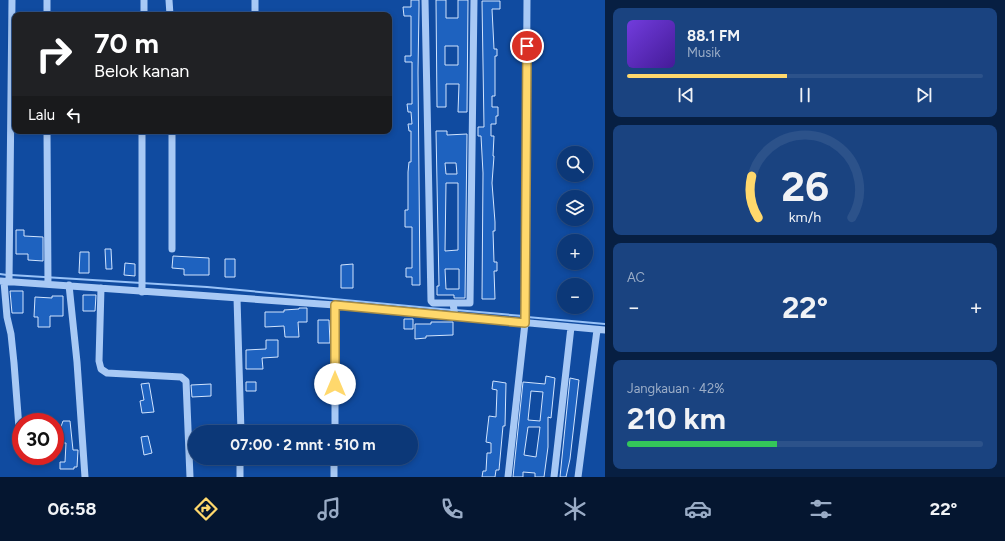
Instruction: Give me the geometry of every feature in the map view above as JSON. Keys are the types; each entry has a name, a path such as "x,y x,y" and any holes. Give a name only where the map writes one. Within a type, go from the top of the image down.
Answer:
{"street":[{"path":"12,0 9,272 6,281 6,317 11,334 18,413"},
{"path":"47,0 47,12"},
{"path":"144,0 144,12"},
{"path":"169,0 170,12"},
{"path":"255,0 255,12"},
{"path":"425,0 431,301 454,310 470,303 474,0"},
{"path":"508,477 525,323 527,0"},
{"path":"47,134 48,284"},
{"path":"142,134 142,290"},
{"path":"172,134 172,249"},
{"path":"6,281 335,305 454,310 525,323 605,330"},
{"path":"69,285 78,377 85,477"},
{"path":"101,288 101,369 107,373 181,377 186,382 190,477"},
{"path":"237,298 241,425"},
{"path":"334,425 335,305"},
{"path":"554,477 571,327"},
{"path":"578,477 597,330"},
{"path":"240,465 240,477"},
{"path":"334,465 334,477"}],"building":[{"path":"411,0 419,0 418,72 420,285 412,285 412,277 406,277 406,268 412,268 412,227 405,227 405,210 408,210 408,172 409,162 411,162 411,131 409,131 408,124 412,124 411,112 408,112 407,104 412,104 412,62 405,62 405,56 411,56 411,16 404,16 403,7 411,7"},
{"path":"436,0 446,0 446,18 458,18 458,0 468,0 467,112 458,112 459,84 446,84 446,107 437,107","holes":["445,46 458,46 458,65 445,65"]},
{"path":"482,1 500,1 500,9 492,9 494,49 497,49 497,56 495,56 495,96 492,96 492,107 498,107 496,124 491,124 491,136 494,136 492,183 495,222 495,231 493,231 494,262 497,262 497,271 494,271 495,299 482,299 483,173 481,136 478,136 478,127 484,127"},
{"path":"436,131 447,131 447,135 467,134 465,298 454,298 454,295 437,295 437,286 439,286","holes":["445,163 456,163 457,174 446,174","446,183 458,183 458,250 445,251","445,269 459,269 459,289 446,289"]},
{"path":"16,230 24,230 24,236 43,237 43,261 28,260 28,254 16,254"},
{"path":"105,249 111,249 112,269 106,269"},
{"path":"80,252 89,252 89,273 79,273"},
{"path":"173,256 209,258 209,275 184,275 184,269 172,268"},
{"path":"225,259 235,259 235,277 225,277"},
{"path":"125,263 135,264 135,276 124,275"},
{"path":"353,264 353,288 341,288 341,265"},
{"path":"10,291 23,291 23,313 12,313"},
{"path":"83,295 96,295 95,311 83,311"},
{"path":"52,296 63,296 63,316 50,316 50,327 38,327 38,317 34,317 35,297 52,298"},
{"path":"307,308 307,322 298,322 299,337 285,337 284,326 265,327 265,312 284,312 284,310"},
{"path":"404,319 413,319 413,329 404,329"},
{"path":"318,320 329,320 330,343 318,343"},
{"path":"431,322 453,322 453,335 426,336 426,338 415,339 415,324 431,324"},
{"path":"266,340 278,340 278,357 262,358 263,369 246,369 246,350 266,349"},
{"path":"546,376 555,378 551,418 548,417 548,447 544,477 535,477 535,473 523,472 523,477 513,477 523,382 545,384","holes":["531,391 543,392 540,421 528,420","528,427 540,427 536,457 524,455"]},
{"path":"570,378 579,380 570,459 566,477 560,477"},
{"path":"493,381 506,383 505,426 503,426 499,470 496,470 495,477 482,477 483,471 486,471 487,453 491,453 491,443 486,442 489,416 496,417 497,390 492,389"},
{"path":"246,382 256,382 256,391 246,391"},
{"path":"149,383 154,412 142,413 140,401 144,400 141,384"},
{"path":"211,384 211,396 192,397 191,385"},
{"path":"64,421 70,421 73,450 78,450 77,467 74,467 74,469 60,469 60,465 64,465 65,462 66,443 64,443"},
{"path":"148,436 152,453 144,455 141,437"}],"waterway":[{"path":"0,274 7,275"},
{"path":"11,275 207,287 451,310"},
{"path":"456,310 523,316"},
{"path":"527,317 605,324"}],"route":[{"path":"335,384 335,305 525,323 527,46"}]}
